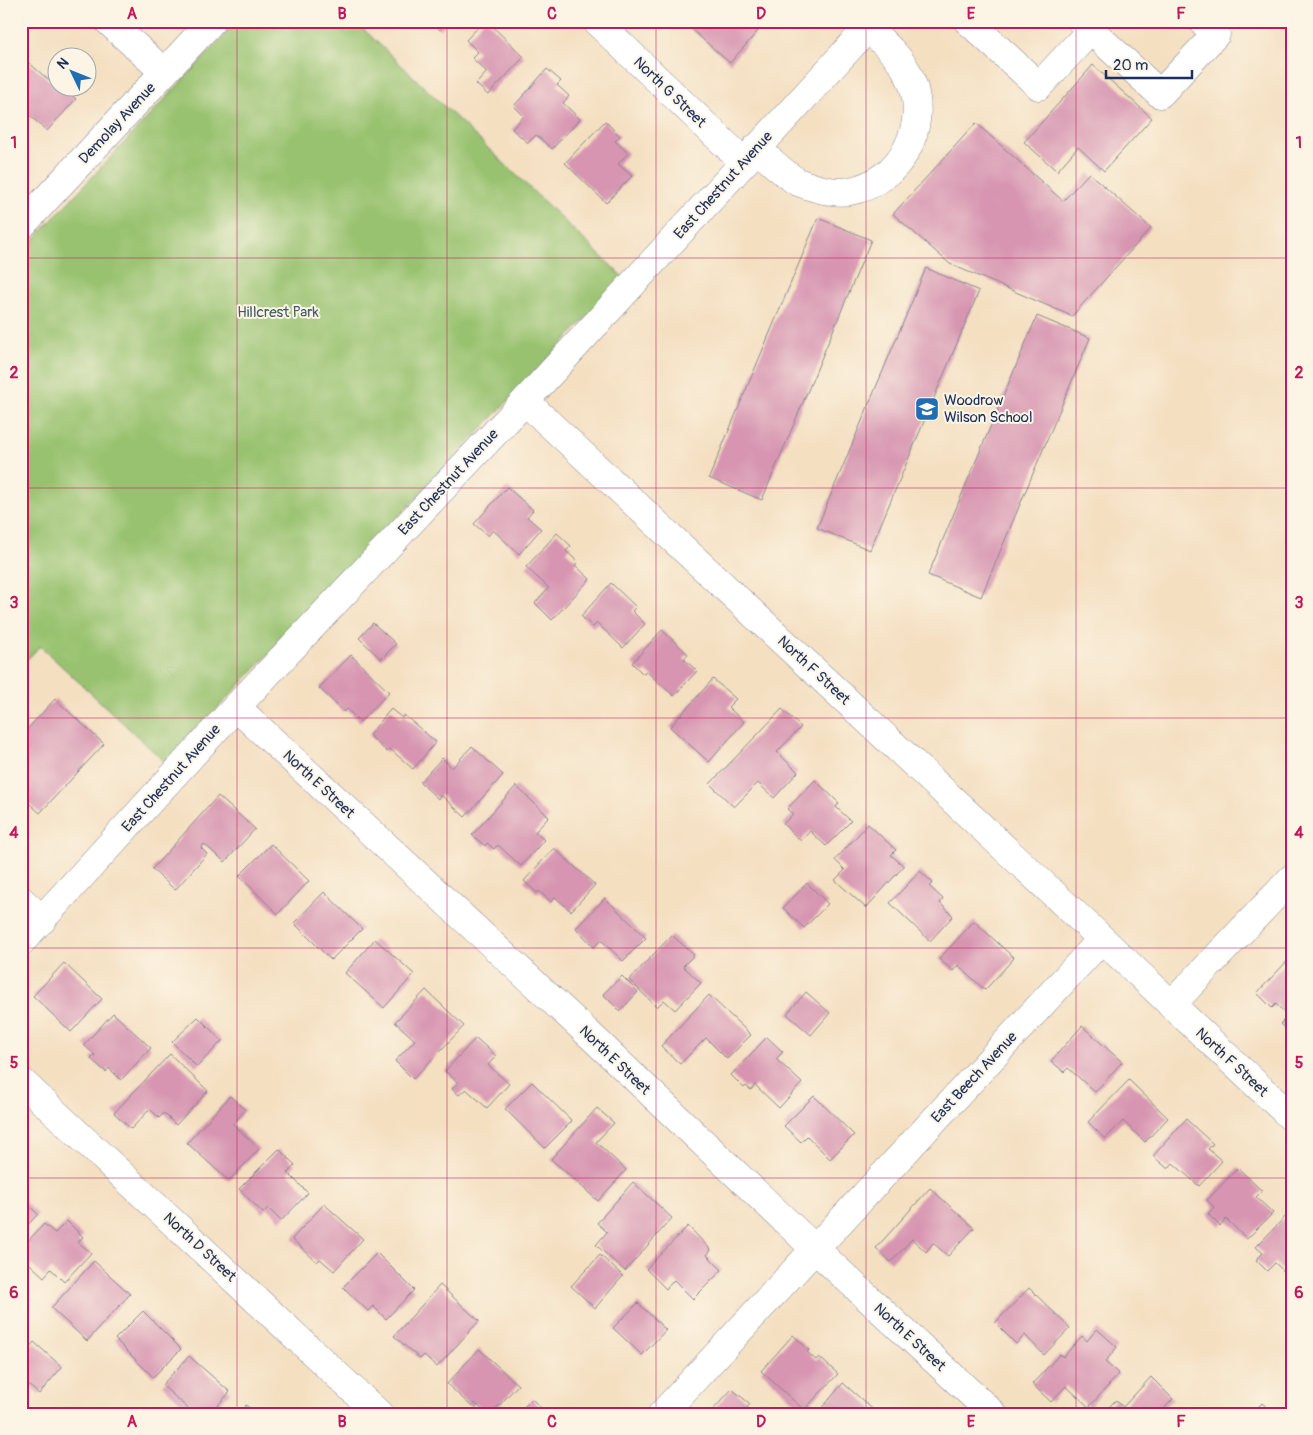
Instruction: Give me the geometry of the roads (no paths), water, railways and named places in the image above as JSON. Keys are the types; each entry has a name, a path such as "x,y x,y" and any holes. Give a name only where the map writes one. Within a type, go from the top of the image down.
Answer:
{"street":[{"path":"108,21 164,72"},
{"name":"Demolay Avenue","path":"21,226 212,21"},
{"name":"North G Street","path":"596,21 750,155 796,181 830,192 850,191 880,181 897,166 908,148 916,127 917,102 911,80 900,62 870,25"},
{"path":"968,21 1039,86 1086,26 1160,94 1216,34 1202,21"},
{"name":"East Chestnut Avenue","path":"21,942 236,707 525,401 870,25"},
{"name":"North F Street","path":"525,401 1102,939"},
{"name":"North E Street","path":"236,707 592,1037 815,1249 993,1414"},
{"path":"1102,939 1171,1005 1292,878"},
{"path":"21,900 42,920"},
{"name":"East Beech Avenue","path":"662,1414 1102,939"},
{"name":"North F Street","path":"1171,1005 1292,1118"},
{"name":"North D Street","path":"21,1081 379,1414"}],"place":[{"name":"Woodrow Wilson School","path":"927,409"}],"park label":[{"name":"Hillcrest Park","path":"278,312"}]}
